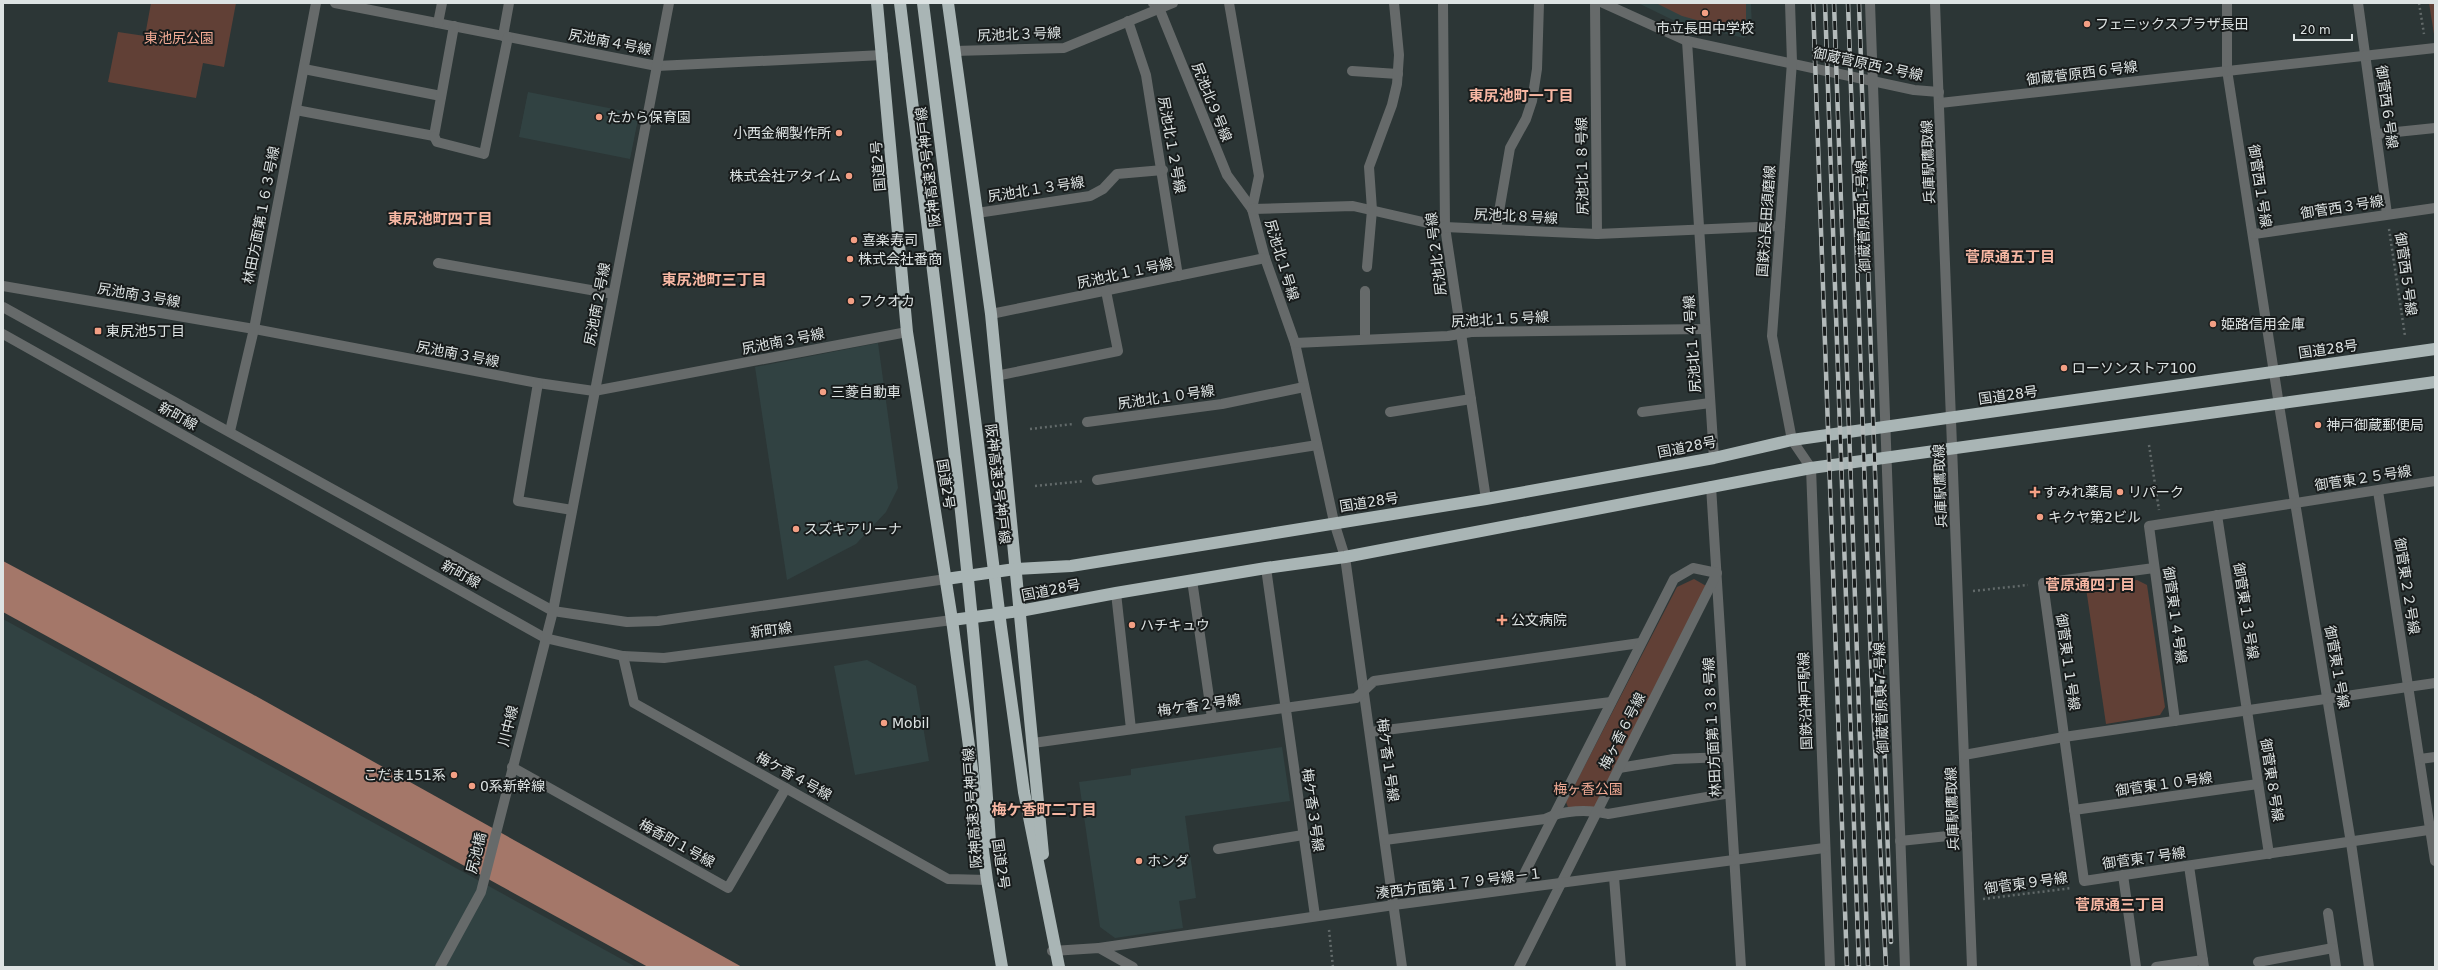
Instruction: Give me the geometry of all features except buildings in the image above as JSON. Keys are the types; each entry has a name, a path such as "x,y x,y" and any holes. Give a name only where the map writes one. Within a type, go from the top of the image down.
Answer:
{"highway":[{"name":"国道2号","path":"877,3 883,55 907,332 946,579 987,880 1002,967"},
{"name":"阪神高速3号神戸線","path":"900,3 963,525 975,652 998,967"},
{"name":"阪神高速3号神戸線","path":"923,3 1001,627 1023,784 1059,967"},
{"path":"948,3 991,314 1015,569 1034,743 1053,967"},
{"name":"国道28号","path":"946,579 1015,569 1072,566 1334,522 1486,499 1714,458 1792,440 1951,419 2435,349"},
{"name":"国道28号","path":"952,620 1020,611 1116,593 1266,568 1345,558 1711,486 1811,468 2279,405 2435,382"}],"street":[{"name":"林田方面第１６３号線","path":"230,431 254,329 316,3"},
{"name":"尻池南４号線","path":"335,3 657,66 883,55"},
{"path":"438,23 442,3"},
{"path":"454,26 434,136 437,142 484,154 505,36 509,3"},
{"name":"尻池南２号線","path":"553,610 669,3"},
{"name":"尻池北３号線","path":"954,51 1064,48 1128,20 1156,5 1173,3"},
{"name":"尻池北１号線","path":"1229,3 1259,176 1252,209 1265,258 1295,343 1334,522 1345,558"},
{"path":"1367,267 1372,210 1369,167 1392,105 1398,74 1399,55 1394,3"},
{"name":"尻池北２号線","path":"1443,3 1445,226 1486,499"},
{"path":"1496,229 1510,148 1526,119 1532,102 1537,69 1539,3"},
{"name":"尻池北１８号線","path":"1595,3 1597,234"},
{"path":"1603,3 1688,41 1792,62"},
{"name":"国鉄沿長田須磨線","path":"1790,3 1792,62 1772,336 1792,440"},
{"name":"御蔵菅原西１号線","path":"1870,3 1885,428"},
{"name":"兵庫駅鷹取線","path":"1935,3 1972,967"},
{"name":"御菅西１号線","path":"2227,3 2227,70 2254,234 2274,372"},
{"name":"御菅西６号線","path":"2358,3 2387,214"},
{"name":"尻池北９号線","path":"1156,5 1227,175 1252,209"},
{"name":"尻池北１２号線","path":"1128,20 1146,75 1178,276"},
{"name":"尻池北１４号線","path":"1688,41 1714,458"},
{"name":"御蔵菅原西６号線","path":"1940,103 2227,70 2430,49"},
{"name":"御蔵菅原西２号線","path":"1792,62 1914,90 1939,92"},
{"path":"304,69 441,96"},
{"path":"1352,71 1398,74"},
{"path":"296,110 434,136"},
{"path":"2377,134 2435,128"},
{"name":"尻池北１３号線","path":"977,213 1090,196 1103,189 1117,174 1162,170"},
{"name":"尻池北８号線","path":"1252,209 1352,206 1445,226 1597,234 1780,226"},
{"name":"御菅西３号線","path":"2254,234 2435,208"},
{"name":"尻池北１１号線","path":"991,314 1265,258"},
{"path":"438,263 613,294"},
{"name":"尻池南３号線","path":"3,286 254,329 538,383 594,391 907,332"},
{"path":"996,376 1118,351 1106,291"},
{"path":"1365,291 1365,339"},
{"name":"新町線","path":"3,307 553,610 627,622 658,621 946,579"},
{"name":"尻池北１５号線","path":"1295,343 1461,334 1705,328"},
{"name":"新町線","path":"3,334 545,638 622,656 664,658 952,620"},
{"name":"御菅東１号線","path":"2274,372 2294,503 2351,843 2369,967"},
{"path":"538,383 518,501 572,510"},
{"name":"尻池北１０号線","path":"1088,422 1222,404 1304,387"},
{"path":"1390,412 1471,398"},
{"path":"1642,412 1710,403"},
{"name":"御蔵菅原東７号線","path":"1885,428 1905,967"},
{"path":"1792,440 1811,468"},
{"path":"1097,480 1317,445"},
{"name":"国鉄沿神戸駅線","path":"1811,468 1824,848 1830,967"},
{"name":"御菅東２５号線","path":"2294,503 2435,481"},
{"name":"林田方面第１３８号線","path":"1711,486 1741,967"},
{"name":"御菅東２２号線","path":"2378,491 2432,829 2435,861"},
{"name":"御菅東１４号線","path":"2175,720 2148,526 2294,503"},
{"name":"御菅東１３号線","path":"2217,515 2247,710"},
{"name":"梅ケ香１号線","path":"1345,558 1365,690 1402,967"},
{"name":"梅ケ香３号線","path":"1266,568 1284,707 1315,916"},
{"path":"1517,888 1640,643 1674,579 1693,568 1717,573"},
{"path":"2043,583 2154,568"},
{"name":"梅ヶ香６号線","path":"1520,967 1717,573"},
{"path":"1192,580 1212,718"},
{"name":"御菅東１１号線","path":"2043,583 2064,737"},
{"path":"1116,593 1131,729"},
{"name":"川中線","path":"499,820 553,610"},
{"name":"梅ケ香２号線","path":"1034,743 1356,698 1374,681 1640,643"},
{"name":"梅ケ香４号線","path":"622,656 634,703 948,878 987,880"},
{"path":"1964,755 2064,737 2175,720 2435,683"},
{"path":"1370,732 1611,702"},
{"name":"御菅東８号線","path":"2247,710 2269,854"},
{"name":"御菅東７号線","path":"2064,737 2084,881 2351,843 2432,829"},
{"path":"1619,768 1674,759 1728,756"},
{"path":"2420,759 2435,757"},
{"name":"梅香町１号線","path":"512,767 728,888 786,788"},
{"name":"御菅東１０号線","path":"2074,810 2258,784"},
{"path":"1385,840 1545,819 1555,814 1598,811 1608,814 1730,794"},
{"name":"尻池橋","path":"440,967 481,892 499,820"},
{"path":"1900,841 1967,834"},
{"path":"1218,849 1303,835"},
{"name":"湊西方面第１７９号線－１","path":"1052,951 1099,948 1327,914 1824,848"},
{"path":"2156,967 2204,964 2189,866"},
{"path":"2123,875 2136,967"},
{"path":"1614,877 1620,967"},
{"path":"2328,913 2336,967"},
{"path":"1099,948 1133,967"},
{"path":"2258,962 2333,948"}],"path":[{"path":"2419,3 2430,49"},
{"name":"御菅西５号線","path":"2387,214 2405,336"},
{"path":"1030,429 1088,422"},
{"path":"2150,445 2161,524"},
{"path":"1035,486 1097,480"},
{"path":"1973,591 2043,583"},
{"name":"御菅東９号線","path":"1970,901 2074,887 2084,881"},
{"path":"1327,914 1333,967"}],"shaded area":[{"name":"市立長田中学校","path":"1638,3 1751,3 1752,32 1744,38 1679,23"},
{"path":"528,92 639,114 630,159 519,137"},
{"path":"878,343 898,488 886,512 856,544 787,580 755,367"},
{"path":"3,561 252,694 742,967 648,967 3,612"},
{"path":"3,619 636,967 3,967"},
{"name":"Mobil","path":"867,660 916,686 929,761 855,775 834,666"},
{"path":"1282,747 1290,801 1185,816 1196,898 1179,901 1183,928 1115,938 1100,927 1079,782 1131,775 1131,769"}],"green space":[{"name":"東池尻公園","path":"151,3 236,3 224,67 203,63 196,98 108,82 118,32 145,36"},
{"name":"市立長田中学校","path":"1656,3 1746,3 1746,26 1740,32 1682,16"},
{"path":"2429,3 2435,3 2435,34 2434,34"},
{"name":"梅ヶ香公園","path":"1694,579 1708,587 1595,808 1569,810 1566,802 1677,587"},
{"path":"2137,580 2147,585 2165,707 2160,715 2106,724 2086,588"}],"railway":[{"path":"1813,3 1847,967"},
{"path":"1825,3 1859,967"},
{"path":"1834,3 1868,967"},
{"path":"1848,3 1871,665 1886,967"},
{"path":"1859,3 1891,942"}],"place":[{"name":"市立長田中学校","path":"1705,13"},
{"name":"フェニックスプラザ長田","path":"2087,24"},
{"name":"たから保育園","path":"599,117"},
{"name":"小西金網製作所","path":"839,133"},
{"name":"株式会社アタイム","path":"849,176"},
{"name":"喜楽寿司","path":"854,240"},
{"name":"株式会社番商","path":"850,259"},
{"name":"フクオカ","path":"851,301"},
{"name":"姫路信用金庫","path":"2213,324"},
{"name":"東尻池5丁目","path":"98,331"},
{"name":"ローソンストア100","path":"2064,368"},
{"name":"三菱自動車","path":"823,392"},
{"name":"神戸御蔵郵便局","path":"2318,425"},
{"name":"すみれ薬局","path":"2035,492"},
{"name":"リパーク","path":"2120,492"},
{"name":"キクヤ第2ビル","path":"2040,517"},
{"name":"スズキアリーナ","path":"796,529"},
{"name":"公文病院","path":"1502,620"},
{"name":"ハチキュウ","path":"1132,625"},
{"name":"Mobil","path":"884,723"},
{"name":"こだま151系","path":"454,775"},
{"name":"0系新幹線","path":"472,786"},
{"name":"ホンダ","path":"1139,861"}],"district":[{"name":"東尻池町一丁目","path":"1521,96"},
{"name":"東尻池町四丁目","path":"440,219"},
{"name":"菅原通五丁目","path":"2010,257"},
{"name":"東尻池町三丁目","path":"714,280"},
{"name":"菅原通四丁目","path":"2090,585"},
{"name":"梅ケ香町二丁目","path":"1044,810"},
{"name":"菅原通三丁目","path":"2120,905"}]}
